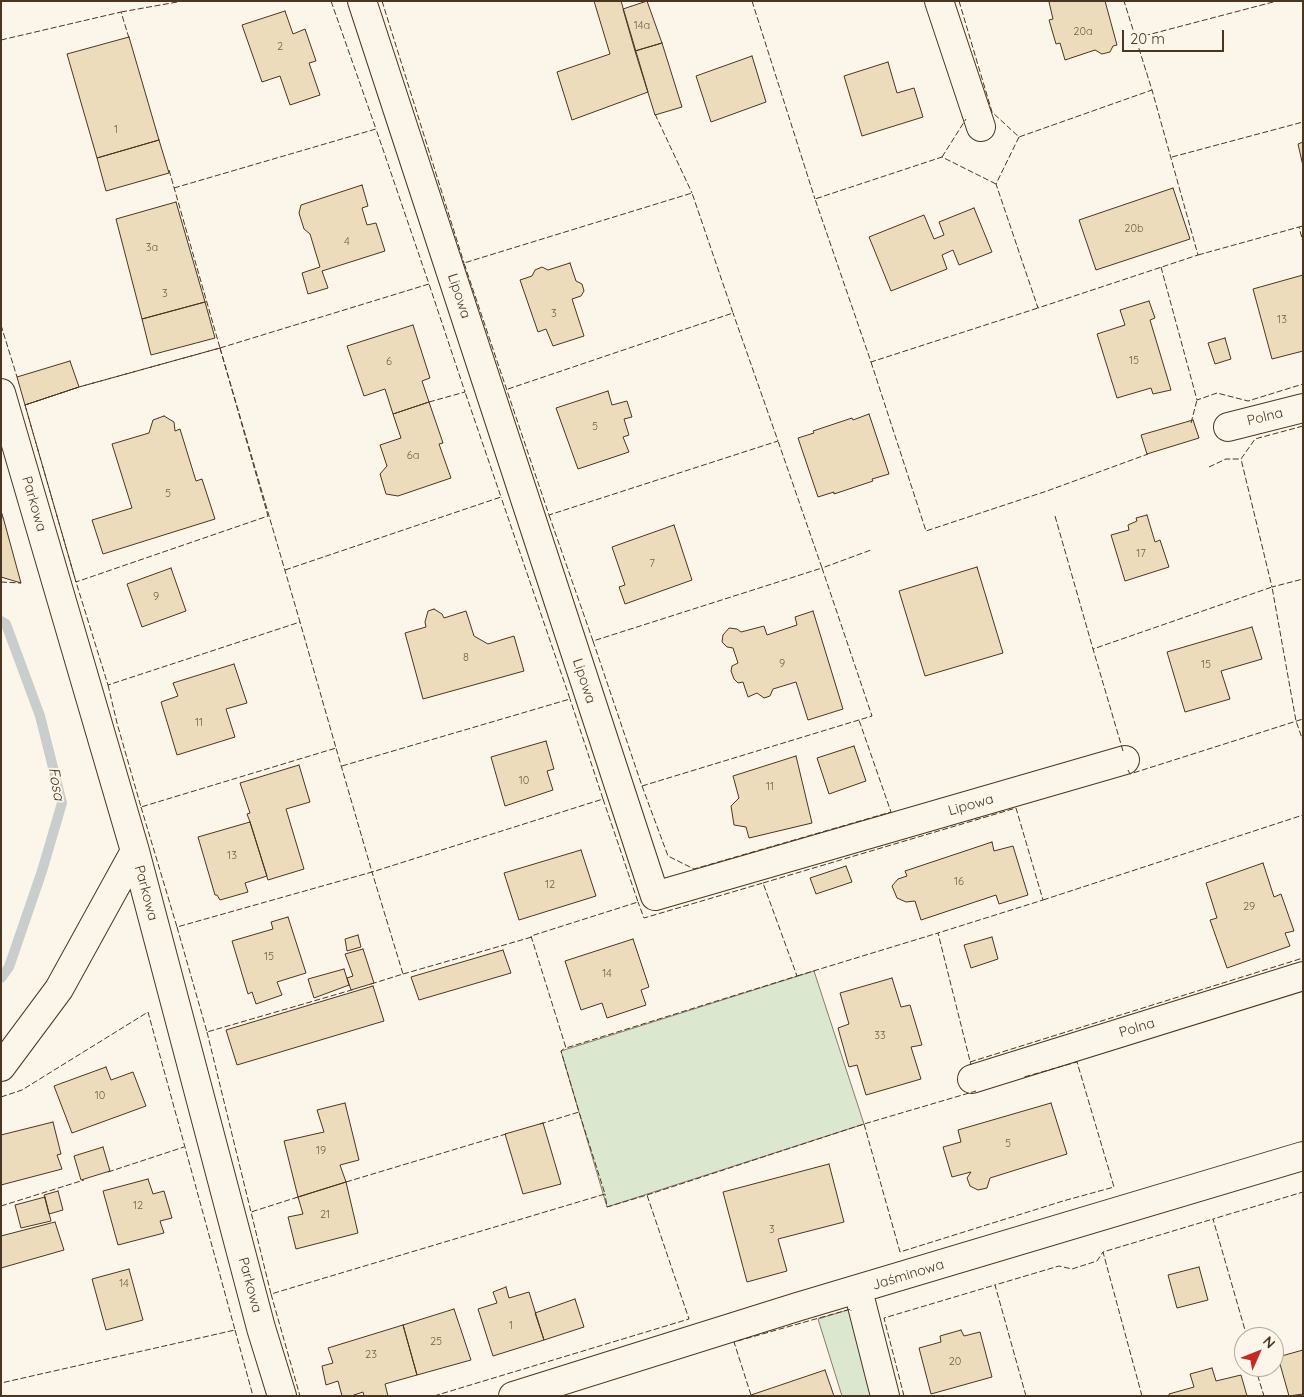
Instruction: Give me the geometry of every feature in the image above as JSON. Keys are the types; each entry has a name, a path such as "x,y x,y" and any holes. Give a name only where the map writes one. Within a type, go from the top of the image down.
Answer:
{"street":[{"name":"Lipowa","path":"362,1 654,896 1125,760"},
{"path":"939,1 981,127"},
{"name":"Parkowa","path":"1,393 135,851 259,1319 282,1396"},
{"name":"Polna","path":"1228,427 1303,408"},
{"path":"1,1067 59,989 135,851"},
{"name":"Polna","path":"972,1079 1303,976"},
{"name":"Jaśminowa","path":"513,1396 797,1307 1303,1156"},
{"path":"858,1290 885,1396"}],"green space":[{"path":"814,971 864,1124 607,1207 561,1051"},
{"path":"851,1309 872,1396 842,1396 818,1319"}],"building":[{"path":"594,1 621,1 648,92 572,120 557,72 610,54"},
{"path":"647,1 662,43 635,51 623,9"},
{"path":"1105,1 1117,45 1113,46 1110,52 1102,54 1095,50 1065,60 1060,43 1056,44 1049,20 1053,19 1049,2"},
{"path":"285,11 293,34 305,29 316,61 309,63 320,95 290,105 280,76 262,82 242,25"},
{"path":"129,37 159,140 97,158 67,54"},
{"path":"662,43 682,107 655,115 635,51"},
{"path":"752,56 766,102 711,122 696,76"},
{"path":"888,62 897,93 914,88 923,117 862,136 844,76"},
{"path":"159,140 169,173 106,191 97,158"},
{"path":"1303,142 1303,166 1298,144"},
{"path":"362,185 368,206 362,208 367,225 376,223 385,251 322,271 328,288 308,294 302,273 320,267 310,234 304,229 299,213 301,205"},
{"path":"1173,188 1190,239 1096,270 1079,220"},
{"path":"176,202 205,302 142,319 116,219"},
{"path":"974,208 992,252 959,265 953,250 942,255 947,269 891,291 869,237 924,215 934,239 944,235 939,222"},
{"path":"570,263 576,281 582,284 584,291 581,296 572,299 584,336 553,346 546,329 538,332 520,280 532,276 535,270 542,267 548,270"},
{"path":"1303,275 1303,351 1272,359 1253,289"},
{"path":"1149,301 1155,318 1150,320 1171,390 1153,394 1151,388 1117,398 1097,334 1125,325 1120,310"},
{"path":"205,302 215,338 151,355 142,319"},
{"path":"413,325 430,378 422,381 429,402 393,414 385,389 364,396 347,346"},
{"path":"1225,338 1231,359 1215,364 1208,343"},
{"path":"70,361 79,387 25,405 17,377"},
{"path":"608,391 612,405 627,401 632,417 624,419 629,435 623,437 629,452 578,469 556,408"},
{"path":"429,402 443,443 439,444 451,478 398,496 386,494 380,474 387,466 380,445 401,438 393,414"},
{"path":"869,414 889,474 834,494 834,492 818,497 798,438 814,433 813,431"},
{"path":"164,416 174,422 175,431 180,429 196,481 202,479 215,519 103,554 92,520 132,508 112,444 149,433 153,420"},
{"path":"1193,420 1199,438 1147,454 1141,435"},
{"path":"1147,515 1155,542 1160,540 1169,567 1125,581 1111,535 1129,530 1128,525 1137,521 1136,518"},
{"path":"1,517 3,517 21,583 1,577"},
{"path":"674,525 692,580 625,604 619,587 625,585 612,547"},
{"path":"977,567 1003,653 925,676 899,591"},
{"path":"171,568 186,611 142,627 127,584"},
{"path":"434,609 442,614 444,618 466,611 474,636 488,644 514,636 524,671 423,699 405,633 426,627 425,622 428,611"},
{"path":"813,611 843,709 808,720 796,682 773,689 770,696 764,698 757,693 748,697 743,682 738,683 731,671 732,666 738,663 733,648 727,647 722,642 723,635 729,628 737,629 741,632 764,626 767,635 797,625 795,617"},
{"path":"1252,627 1262,659 1221,671 1230,699 1185,712 1167,652"},
{"path":"234,664 247,703 226,709 235,737 177,755 161,702 178,696 173,683"},
{"path":"546,741 554,769 547,771 553,790 505,806 491,757"},
{"path":"854,746 866,781 829,794 817,758"},
{"path":"796,756 812,823 749,838 746,827 734,825 731,806 739,798 733,776"},
{"path":"299,765 310,802 286,809 304,869 268,880 247,814 250,813 240,783"},
{"path":"250,822 267,876 245,883 248,892 220,900 215,895 198,837"},
{"path":"992,842 994,851 1013,846 1028,895 999,904 996,895 921,920 915,901 906,902 897,898 892,886 898,879 907,876 905,871"},
{"path":"581,850 596,896 519,920 504,873"},
{"path":"1263,863 1274,897 1281,894 1294,931 1285,933 1290,946 1227,968 1210,920 1217,918 1206,883"},
{"path":"846,866 852,882 816,894 810,878"},
{"path":"288,917 306,973 277,982 282,995 256,1004 252,992 248,994 232,941 273,929 271,922"},
{"path":"358,935 361,947 347,951 345,939"},
{"path":"992,937 998,959 971,968 964,945"},
{"path":"633,939 649,987 641,990 646,1005 607,1018 602,1003 581,1010 565,961"},
{"path":"363,949 374,983 351,990 347,978 353,976 345,954"},
{"path":"503,950 511,973 419,1000 411,977"},
{"path":"344,969 349,985 314,998 308,979"},
{"path":"892,978 901,1007 910,1005 922,1045 911,1047 921,1079 866,1095 857,1065 849,1067 838,1028 849,1024 840,993"},
{"path":"373,986 384,1021 237,1065 226,1030"},
{"path":"106,1067 111,1080 133,1072 146,1106 72,1133 54,1086"},
{"path":"345,1103 359,1160 340,1165 346,1182 298,1197 284,1141 324,1132 317,1110"},
{"path":"1051,1103 1067,1154 990,1178 987,1188 978,1190 970,1186 967,1178 971,1172 952,1177 943,1147 961,1142 958,1130"},
{"path":"53,1122 61,1154 57,1155 62,1169 1,1185 1,1135"},
{"path":"543,1123 561,1184 523,1194 505,1134"},
{"path":"103,1147 110,1171 81,1180 74,1156"},
{"path":"829,1164 844,1222 778,1239 787,1271 747,1282 723,1192"},
{"path":"148,1179 153,1194 164,1191 172,1218 160,1221 164,1233 118,1245 103,1191"},
{"path":"346,1182 358,1233 296,1249 288,1217 303,1214 298,1197"},
{"path":"58,1191 63,1210 49,1214 44,1195"},
{"path":"45,1197 51,1221 21,1228 15,1205"},
{"path":"55,1222 64,1250 1,1268 1,1236"},
{"path":"1199,1267 1208,1300 1177,1308 1168,1275"},
{"path":"129,1269 143,1320 106,1330 92,1279"},
{"path":"506,1287 509,1298 529,1292 544,1340 493,1356 478,1309 497,1303 493,1292"},
{"path":"575,1299 584,1327 544,1340 535,1313"},
{"path":"454,1309 471,1360 417,1375 403,1325"},
{"path":"403,1325 417,1375 385,1384 388,1396 364,1396 363,1392 351,1396 342,1396 338,1381 326,1385 322,1366 333,1363 328,1348"},
{"path":"961,1330 964,1336 980,1332 992,1377 931,1394 919,1348 941,1342 940,1336"},
{"path":"1303,1350 1303,1394 1289,1396 1284,1377 1284,1355"},
{"path":"1212,1368 1216,1381 1242,1377 1247,1396 1169,1396 1169,1394 1194,1387 1190,1374"},
{"path":"825,1370 834,1396 751,1396 751,1395"}],"waterway":[{"name":"Fosa","path":"1,621 6,624 40,716 62,803 42,871 9,967 1,978"}],"fence":[{"path":"121,12 183,1"},
{"path":"174,188 376,129 331,1"},
{"path":"382,1 464,263"},
{"path":"752,1 815,199"},
{"path":"959,1 992,112 1019,137 1152,90 1124,1"},
{"path":"1136,38 1277,1"},
{"path":"1,40 121,12 129,38"},
{"path":"1019,137 996,184 1038,308 1198,255 1152,90"},
{"path":"655,114 692,193"},
{"path":"942,157 966,119"},
{"path":"1172,157 1303,122"},
{"path":"220,348 429,284 376,129"},
{"path":"996,184 942,157 815,199 871,362 1038,308"},
{"path":"169,170 220,348"},
{"path":"508,389 733,313 692,193 464,263 549,515 778,441 733,313"},
{"path":"1303,226 1299,227 1303,242"},
{"path":"1198,255 1299,227"},
{"path":"1161,267 1197,400 1217,393 1248,401 1303,384"},
{"path":"429,284 465,392 429,402"},
{"path":"1,325 17,377"},
{"path":"220,348 300,622 108,685 25,405 79,387 220,348"},
{"path":"220,348 268,516 76,582 25,405 79,387 220,348"},
{"path":"871,362 926,531 1047,491 1148,454"},
{"path":"285,570 501,497 465,392"},
{"path":"1191,423 1197,400"},
{"path":"1303,426 1255,439 1241,459 1272,587 1303,579"},
{"path":"549,515 593,641 822,568 778,441"},
{"path":"1209,467 1226,459 1241,459"},
{"path":"342,766 570,699 501,497"},
{"path":"1,511 3,517"},
{"path":"1055,516 1093,649"},
{"path":"593,641 642,786 872,716 822,568 871,550"},
{"path":"1,582 21,583"},
{"path":"1123,751 1093,649 1272,587 1296,721 1303,741"},
{"path":"108,685 141,807 336,748 300,622"},
{"path":"371,984 403,974 372,872 603,799 570,699"},
{"path":"1128,770 1130,774 1303,719"},
{"path":"642,786 668,856 694,869 891,812 859,720"},
{"path":"141,807 177,927 372,872 336,748"},
{"path":"603,799 638,902 531,936 566,1048 797,976 763,883 644,918 638,902"},
{"path":"763,883 1016,808 1043,900 938,933"},
{"path":"1043,900 1303,815"},
{"path":"177,927 207,1032 355,989"},
{"path":"797,976 938,933 971,1065"},
{"path":"403,974 532,937"},
{"path":"970,1062 1303,958"},
{"path":"1,1097 22,1090 148,1012 235,1330 1,1383"},
{"path":"207,1032 251,1212 253,1212"},
{"path":"540,1124 579,1112 561,1051 566,1047"},
{"path":"864,1124 900,1252 1114,1187 1077,1062 1024,1077"},
{"path":"647,1195 864,1124 976,1091"},
{"path":"298,1197 251,1212 271,1294 605,1194 579,1112"},
{"path":"346,1182 506,1134"},
{"path":"108,1172 184,1147"},
{"path":"1,1206 84,1180"},
{"path":"1244,1327 1213,1219 1303,1192"},
{"path":"434,1396 689,1319 647,1195 607,1207 605,1194"},
{"path":"1142,1396 1103,1252 1213,1219"},
{"path":"1026,1396 995,1285 1059,1266 1072,1269 1097,1261 1103,1252"},
{"path":"904,1396 884,1318 995,1285"},
{"path":"271,1294 300,1396"},
{"path":"751,1395 734,1342 851,1309 851,1311"},
{"path":"235,1330 253,1396"},
{"path":"1258,1377 1264,1396"}]}
